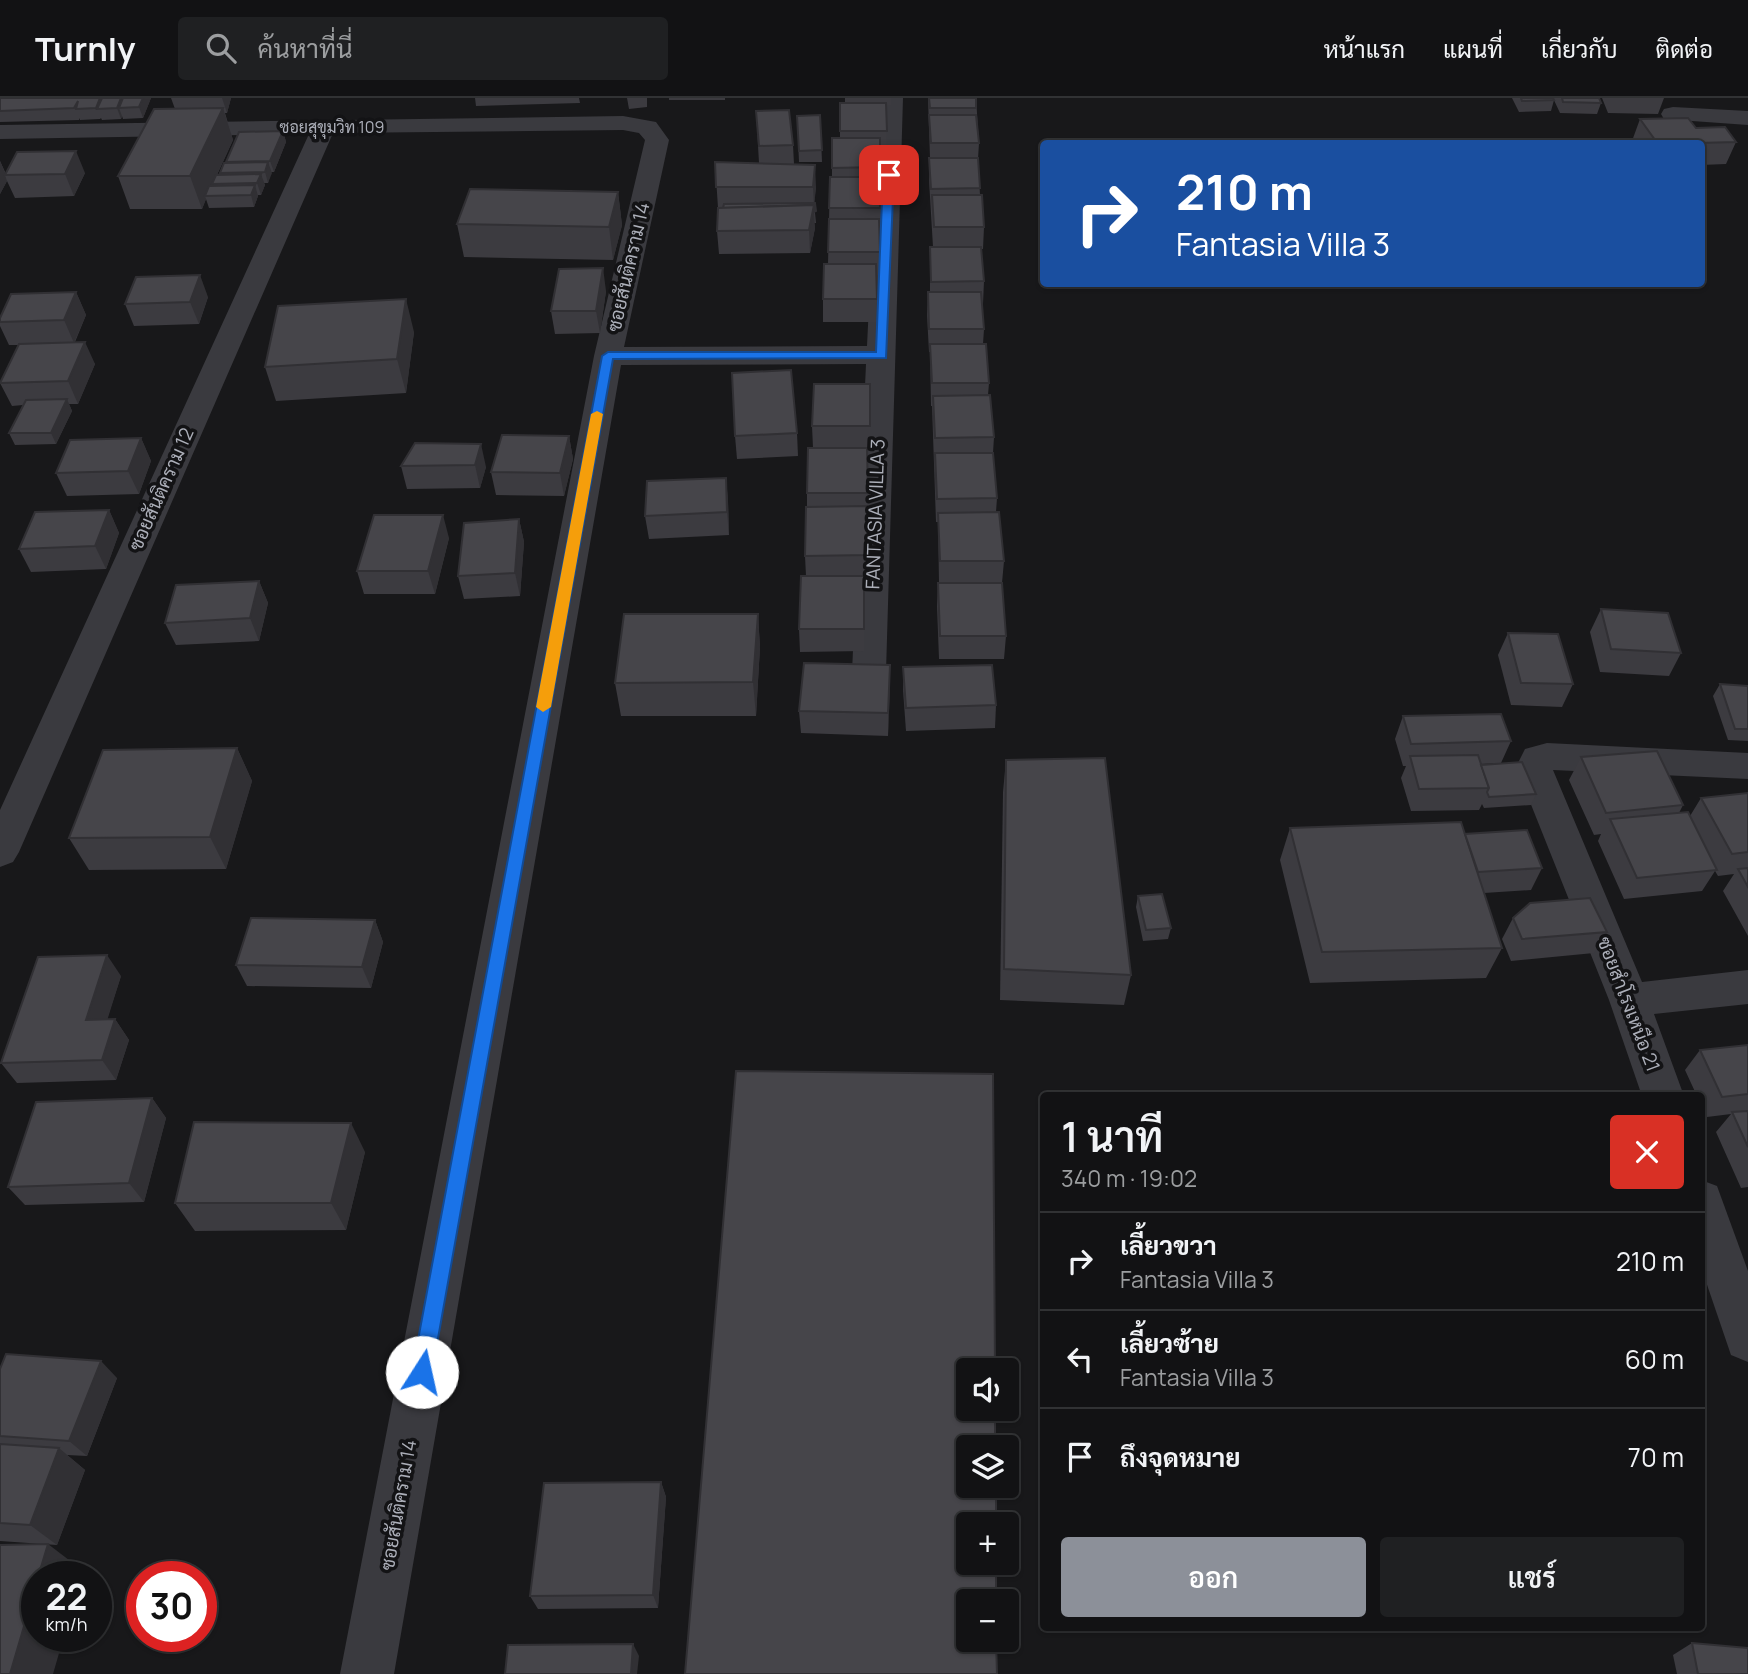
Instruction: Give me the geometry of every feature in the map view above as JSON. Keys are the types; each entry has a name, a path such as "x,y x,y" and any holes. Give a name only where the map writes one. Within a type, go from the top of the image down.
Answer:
{"street":[{"path":"433,127 436,98"},
{"name":"FANTASIA VILLA 3","path":"869,672 891,98"},
{"path":"1673,114 1748,118"},
{"name":"ซอยสุขุมวิท 109","path":"0,132 159,118 324,127 622,123 648,127 657,140"},
{"name":"ซอยสันติคราม 12","path":"0,852 324,127"},
{"name":"ซอยสันติคราม 14","path":"367,1674 608,356 657,140"},
{"path":"608,356 882,355"},
{"name":"ซอยสำโรงเหนือ 21","path":"1662,1092 1629,1000 1534,767 1538,758 1547,756 1748,765"},
{"path":"1629,1000 1748,987"},
{"path":"1705,1206 1734,1249 1748,1339"}],"building":[{"path":"0,98 100,98 96,108 76,109 78,101 74,108 0,111"},
{"path":"102,98 121,98 117,108 97,109"},
{"path":"123,98 143,98 139,107 119,108"},
{"path":"929,98 976,98 976,108 930,108"},
{"path":"1521,98 1553,98 1554,100 1522,101"},
{"path":"1562,98 1599,98 1601,103 1563,102"},
{"path":"840,103 886,103 887,131 840,131"},
{"path":"223,108 190,176 118,176 154,109"},
{"path":"789,110 793,145 759,146 756,111"},
{"path":"820,115 822,150 799,151 797,116"},
{"path":"929,115 976,115 979,143 931,143"},
{"path":"1688,118 1696,128 1725,127 1736,142 1655,140 1640,119"},
{"path":"283,131 270,161 226,162 239,132"},
{"path":"832,138 880,138 880,167 832,168"},
{"path":"76,151 65,174 5,175 17,152"},
{"path":"929,158 978,158 980,188 931,189"},
{"path":"268,162 265,172 220,173 224,163"},
{"path":"715,162 815,165 813,187 716,187"},
{"path":"261,174 257,183 212,184 216,175"},
{"path":"830,177 879,177 880,208 829,208"},
{"path":"255,185 251,195 205,196 209,186"},
{"path":"470,189 618,192 609,227 457,224"},
{"path":"932,195 982,195 984,227 934,227"},
{"path":"815,203 814,212 814,205 723,208 724,204"},
{"path":"814,205 809,230 717,231 718,208"},
{"path":"829,219 879,219 880,252 828,252"},
{"path":"930,247 981,247 984,281 931,282"},
{"path":"824,264 876,264 877,299 823,299"},
{"path":"603,268 596,311 551,311 559,269"},
{"path":"200,275 190,302 125,304 136,277"},
{"path":"76,292 64,320 0,322 11,294"},
{"path":"928,292 981,292 984,329 929,329"},
{"path":"406,299 397,359 265,367 278,306"},
{"path":"85,342 68,381 0,383 19,344"},
{"path":"930,344 986,344 989,383 932,383"},
{"path":"791,370 797,433 735,436 732,373"},
{"path":"814,384 870,384 870,426 812,426"},
{"path":"990,395 994,437 935,438 933,396"},
{"path":"67,399 51,433 9,433 26,400"},
{"path":"502,435 569,436 560,473 491,472"},
{"path":"141,438 128,471 56,473 70,440"},
{"path":"415,443 481,444 475,465 401,466"},
{"path":"808,448 867,448 868,493 807,493"},
{"path":"935,453 993,453 997,498 937,499"},
{"path":"726,478 727,512 645,516 647,481"},
{"path":"867,506 868,555 805,556 806,507"},
{"path":"109,510 95,546 19,549 35,512"},
{"path":"999,512 1004,561 940,561 938,513"},
{"path":"374,515 443,515 428,571 357,571"},
{"path":"519,519 515,573 458,576 464,523"},
{"path":"801,576 864,576 864,629 799,629"},
{"path":"259,581 250,618 165,623 176,585"},
{"path":"938,583 1002,583 1006,636 940,636"},
{"path":"1601,609 1668,613 1681,653 1611,649"},
{"path":"624,614 758,614 753,682 615,683"},
{"path":"1508,633 1558,634 1573,684 1521,683"},
{"path":"804,663 890,665 888,713 799,711"},
{"path":"992,665 996,705 906,708 903,667"},
{"path":"1720,684 1748,686 1748,729 1735,729"},
{"path":"1501,714 1511,741 1411,744 1403,716"},
{"path":"237,748 210,837 69,838 103,750"},
{"path":"1657,751 1683,805 1606,813 1581,757"},
{"path":"1478,755 1489,788 1419,789 1410,756"},
{"path":"1105,758 1131,975 1004,969 1006,760"},
{"path":"1522,762 1536,794 1489,797 1489,788 1481,765"},
{"path":"1748,793 1748,852 1732,854 1701,798"},
{"path":"1688,812 1717,870 1637,878 1610,819"},
{"path":"1461,822 1502,948 1322,952 1290,828"},
{"path":"1527,830 1542,868 1478,872 1465,834"},
{"path":"1748,868 1748,887 1738,869"},
{"path":"1162,894 1171,928 1146,930 1138,896"},
{"path":"1590,898 1607,932 1522,939 1513,918 1530,903"},
{"path":"251,918 375,920 362,967 236,965"},
{"path":"107,955 86,1020 115,1019 102,1060 1,1063 38,957"},
{"path":"1748,1045 1748,1094 1722,1097 1700,1050"},
{"path":"736,1071 993,1074 995,1358 956,1358 956,1421 995,1421 995,1435 956,1435 956,1498 996,1498 996,1512 956,1512 956,1575 996,1575 996,1589 956,1589 956,1652 996,1652 997,1674 685,1674"},
{"path":"152,1098 129,1183 8,1187 36,1102"},
{"path":"1748,1111 1748,1147 1732,1112"},
{"path":"194,1122 351,1123 331,1203 175,1203"},
{"path":"6,1354 101,1361 69,1441 0,1436 0,1369"},
{"path":"0,1444 59,1448 30,1525 0,1523"},
{"path":"661,1482 653,1595 530,1596 544,1483"},
{"path":"48,1544 43,1561 21,1561 21,1637 10,1674 0,1674 0,1545"},
{"path":"1692,1643 1748,1648 1748,1674 1698,1674"},
{"path":"633,1644 631,1674 505,1674 508,1645"}],"slow traffic":[{"path":"543,707 597,414"}],"route":[{"path":"422,1372 608,356 882,355 889,175"}]}
